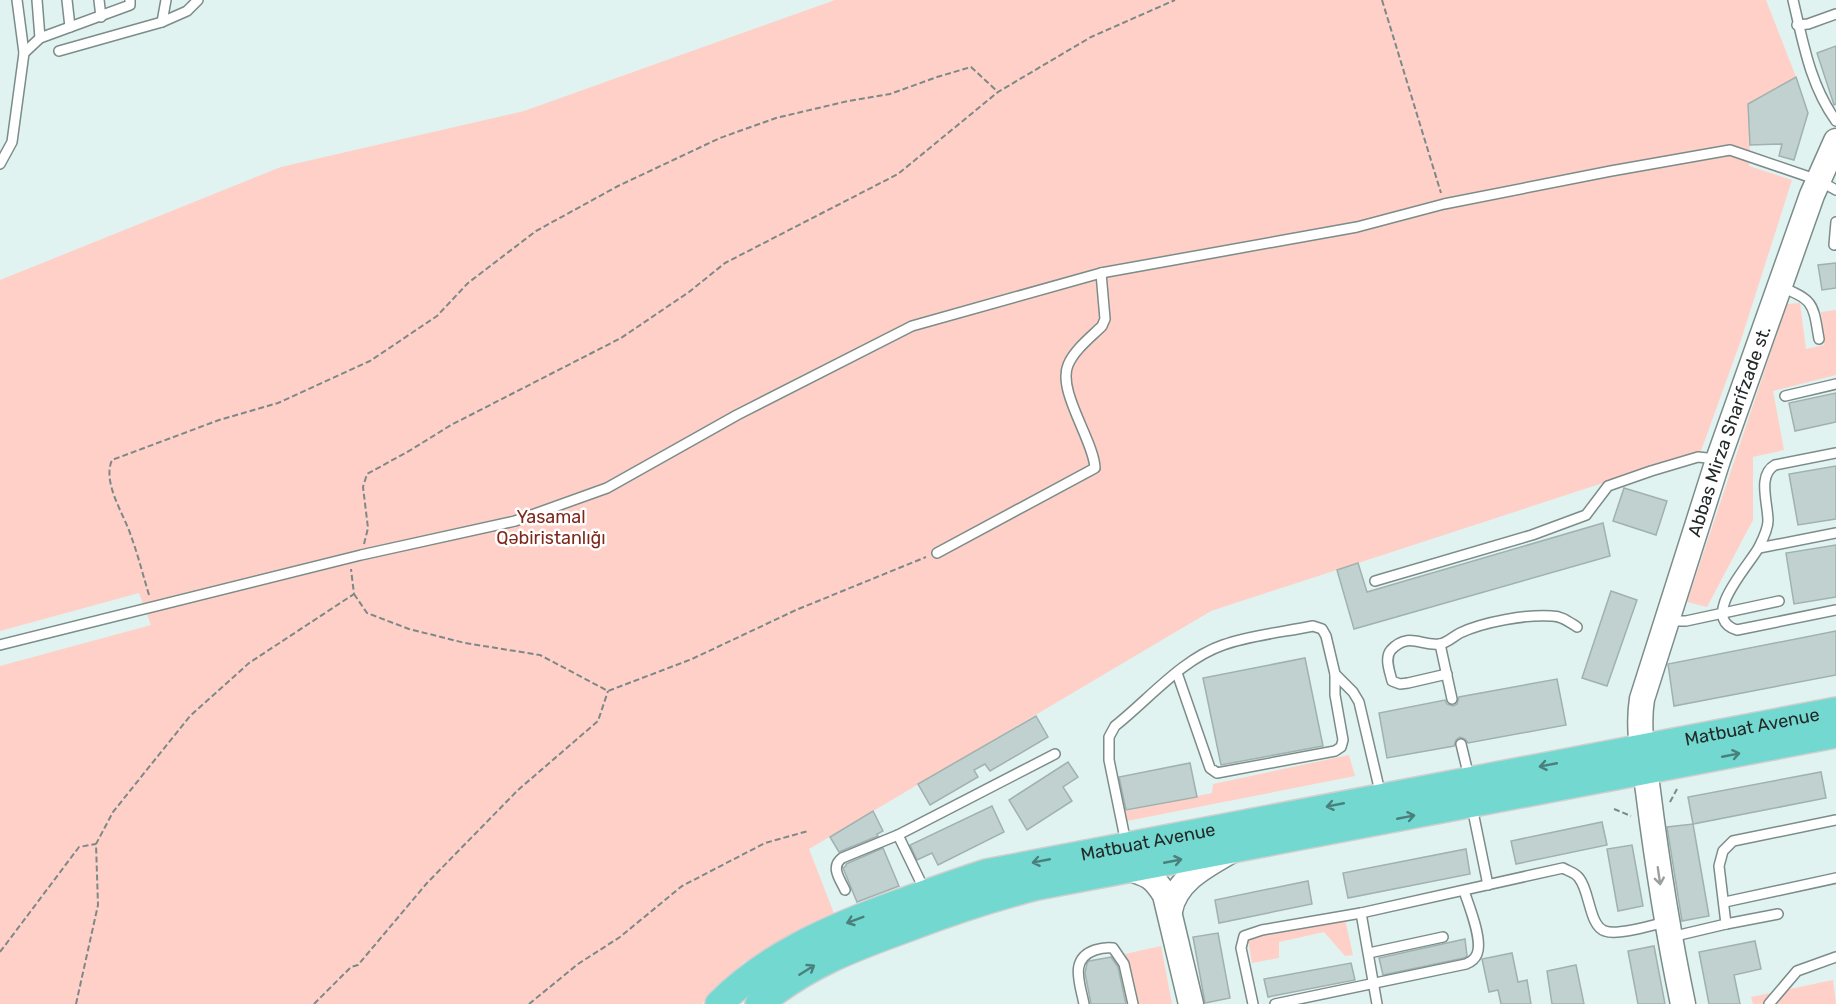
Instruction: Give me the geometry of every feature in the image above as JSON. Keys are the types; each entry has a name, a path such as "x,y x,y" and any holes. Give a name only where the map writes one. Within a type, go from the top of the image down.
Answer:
{"main road":[{"name":"Abbas Mirza Sharifzade st.","path":"1683,1004 1642,817 1642,699 1718,460 1779,286 1827,185 1836,141"},
{"name":"Matbuat Avenue","path":"1671,754 1836,711"},
{"name":"Matbuat Avenue","path":"719,1004 772,960 803,942 926,893 986,873 1128,857 1234,849 1470,792 1607,766 1643,749 1671,754 1836,734"},
{"name":"Matbuat Avenue","path":"759,1004 818,964 854,947 953,911 1128,857 1381,796 1470,792"},
{"path":"1170,911 1174,895 1186,882 1203,868 1234,849"},
{"path":"1128,857 1156,881 1165,895 1191,1004"}],"lane":[{"path":"0,164 12,142 24,53 17,0"},
{"path":"37,0 40,38"},
{"path":"67,0 70,27"},
{"path":"99,0 101,17"},
{"path":"24,53 40,38 130,5 130,0"},
{"path":"162,22 166,0"},
{"path":"59,51 162,22 187,11 198,0"},
{"path":"1793,0 1797,25 1817,90 1836,122"},
{"path":"1797,25 1808,24 1836,14"},
{"path":"0,645 361,555 515,521 607,488 737,415 912,326 1101,273 1356,228 1444,204 1730,150 1827,185"},
{"path":"1834,245 1836,222"},
{"path":"937,553 1094,470 1095,464 1074,407 1066,375 1070,361 1102,326 1105,319 1101,273"},
{"path":"1779,286 1806,298 1811,305 1820,339"},
{"path":"1785,396 1836,384"},
{"path":"1836,453 1774,465 1768,469 1764,477 1768,526 1759,548 1728,594 1721,613 1728,627 1737,630 1836,610"},
{"path":"1375,581 1532,536 1586,515 1608,486 1688,460 1706,457 1718,460"},
{"path":"1759,548 1836,533"},
{"path":"1666,621 1686,621 1779,601"},
{"path":"1447,674 1401,684 1392,681 1388,657 1391,651 1404,642 1413,640 1440,644 1461,632 1523,617 1564,618 1577,627"},
{"path":"1128,857 1109,760 1109,737 1115,726 1177,673 1207,653 1222,646 1313,626 1322,628 1335,674 1341,747 1335,751 1217,773 1210,768 1177,673"},
{"path":"1440,644 1452,699"},
{"path":"1335,674 1353,692 1359,702 1381,796"},
{"path":"1461,744 1488,885"},
{"path":"845,890 835,868 837,862 842,858 898,835 1055,754"},
{"path":"1726,924 1719,866 1723,851 1733,841 1836,820"},
{"path":"898,835 926,893"},
{"path":"1254,1004 1240,948 1244,936 1262,930 1361,913 1563,868 1578,876 1585,889 1597,926 1605,931 1667,930 1726,924 1778,914"},
{"path":"1725,902 1836,878"},
{"path":"1275,1004 1466,964 1473,960 1478,952 1476,929 1464,891"},
{"path":"1361,913 1377,1004"},
{"path":"1369,953 1443,937"},
{"path":"1084,1004 1078,965 1082,957 1089,952 1107,947 1113,948 1124,964 1133,1004"},
{"path":"1769,1004 1797,971 1836,957"}],"path":[{"path":"361,555 368,528 363,487 368,474 409,452 451,424 621,339 689,292 725,263 898,174 998,92 1091,37 1175,0"},
{"path":"1382,0 1444,204"},
{"path":"152,607 131,534 112,487 109,466 112,460 219,420 278,403 370,361 437,316 468,283 536,231 618,186 720,138 776,118 848,101 890,94 970,67 998,92"},
{"path":"349,558 354,594 367,613 409,629 465,643 540,655 608,691 692,659 796,610 937,553"},
{"path":"76,1004 98,904 96,844 113,812 190,716 249,663 354,594"},
{"path":"314,1004 351,967 358,965 427,883 518,790 598,722 608,691"},
{"path":"1614,809 1642,817"},
{"path":"529,1004 578,964 620,937 682,886 765,843 808,831"},
{"path":"0,952 79,847 96,844"}],"green space":[{"name":"Yasamal Qəbiristanlığı","path":"835,0 1766,0 1796,77 1750,145 1749,166 1792,180 1741,340 1701,451 1211,611 809,849 835,916 744,962 702,1004 0,1004 0,666 151,625 139,593 0,631 0,280 281,167 524,111"},
{"path":"1800,303 1806,349 1824,345 1821,312 1836,310 1836,375 1773,391 1784,450 1753,457 1753,520 1707,607 1687,602 1787,304"},
{"path":"1349,755 1355,776 1127,821 1125,811 1212,793 1213,784"},
{"path":"1344,915 1353,955 1345,956 1324,932 1279,942 1279,958 1252,963 1247,934"},
{"path":"1161,946 1172,1004 1134,1004 1125,954"},
{"path":"1833,980 1836,1004 1753,1004 1751,997"}],"building":[{"path":"1836,46 1836,104 1834,105 1817,53"},
{"path":"1796,77 1808,113 1794,160 1779,156 1782,144 1750,145 1748,104"},
{"path":"1836,263 1836,288 1822,290 1818,265"},
{"path":"1836,393 1836,422 1795,431 1789,403"},
{"path":"1836,466 1836,519 1798,525 1789,474"},
{"path":"1624,488 1667,501 1656,535 1613,521"},
{"path":"1603,523 1610,556 1354,629 1337,570 1358,563 1367,592"},
{"path":"1836,545 1836,597 1794,604 1786,553"},
{"path":"1611,591 1637,600 1607,686 1582,678"},
{"path":"1836,631 1836,675 1674,706 1668,664"},
{"path":"1305,658 1323,746 1221,765 1203,678"},
{"path":"1557,679 1566,725 1468,743 1460,737 1454,746 1387,758 1379,713 1445,700 1447,704 1453,706 1457,704 1459,697"},
{"path":"1036,716 1048,737 990,771 985,764 974,770 978,777 930,805 918,784"},
{"path":"1068,762 1078,777 1063,787 1072,801 1027,830 1009,800"},
{"path":"1190,763 1197,797 1126,810 1119,777"},
{"path":"1821,772 1826,798 1693,824 1688,797"},
{"path":"992,806 1004,832 938,865 932,853 917,860 910,845"},
{"path":"873,811 883,831 877,834 878,836 839,852 830,837"},
{"path":"1602,822 1607,845 1516,864 1511,841"},
{"path":"1693,824 1709,916 1682,921 1667,827"},
{"path":"1632,845 1643,906 1618,911 1607,849"},
{"path":"883,848 899,886 857,902 843,868 846,864"},
{"path":"1466,849 1470,874 1348,898 1343,873"},
{"path":"1308,881 1312,904 1219,923 1215,900"},
{"path":"1218,933 1230,998 1205,1003 1193,937"},
{"path":"1465,939 1467,956 1464,958 1383,975 1379,958"},
{"path":"1755,941 1761,969 1734,975 1740,1004 1709,1004 1699,952"},
{"path":"1654,946 1665,1004 1638,1004 1628,951"},
{"path":"1512,953 1518,982 1527,980 1531,1004 1501,1004 1498,990 1489,992 1482,959"},
{"path":"1111,957 1118,967 1126,1004 1091,1004 1085,973 1087,963"},
{"path":"1351,963 1355,980 1268,997 1264,979"},
{"path":"1576,965 1584,1004 1552,1004 1547,971"}]}
